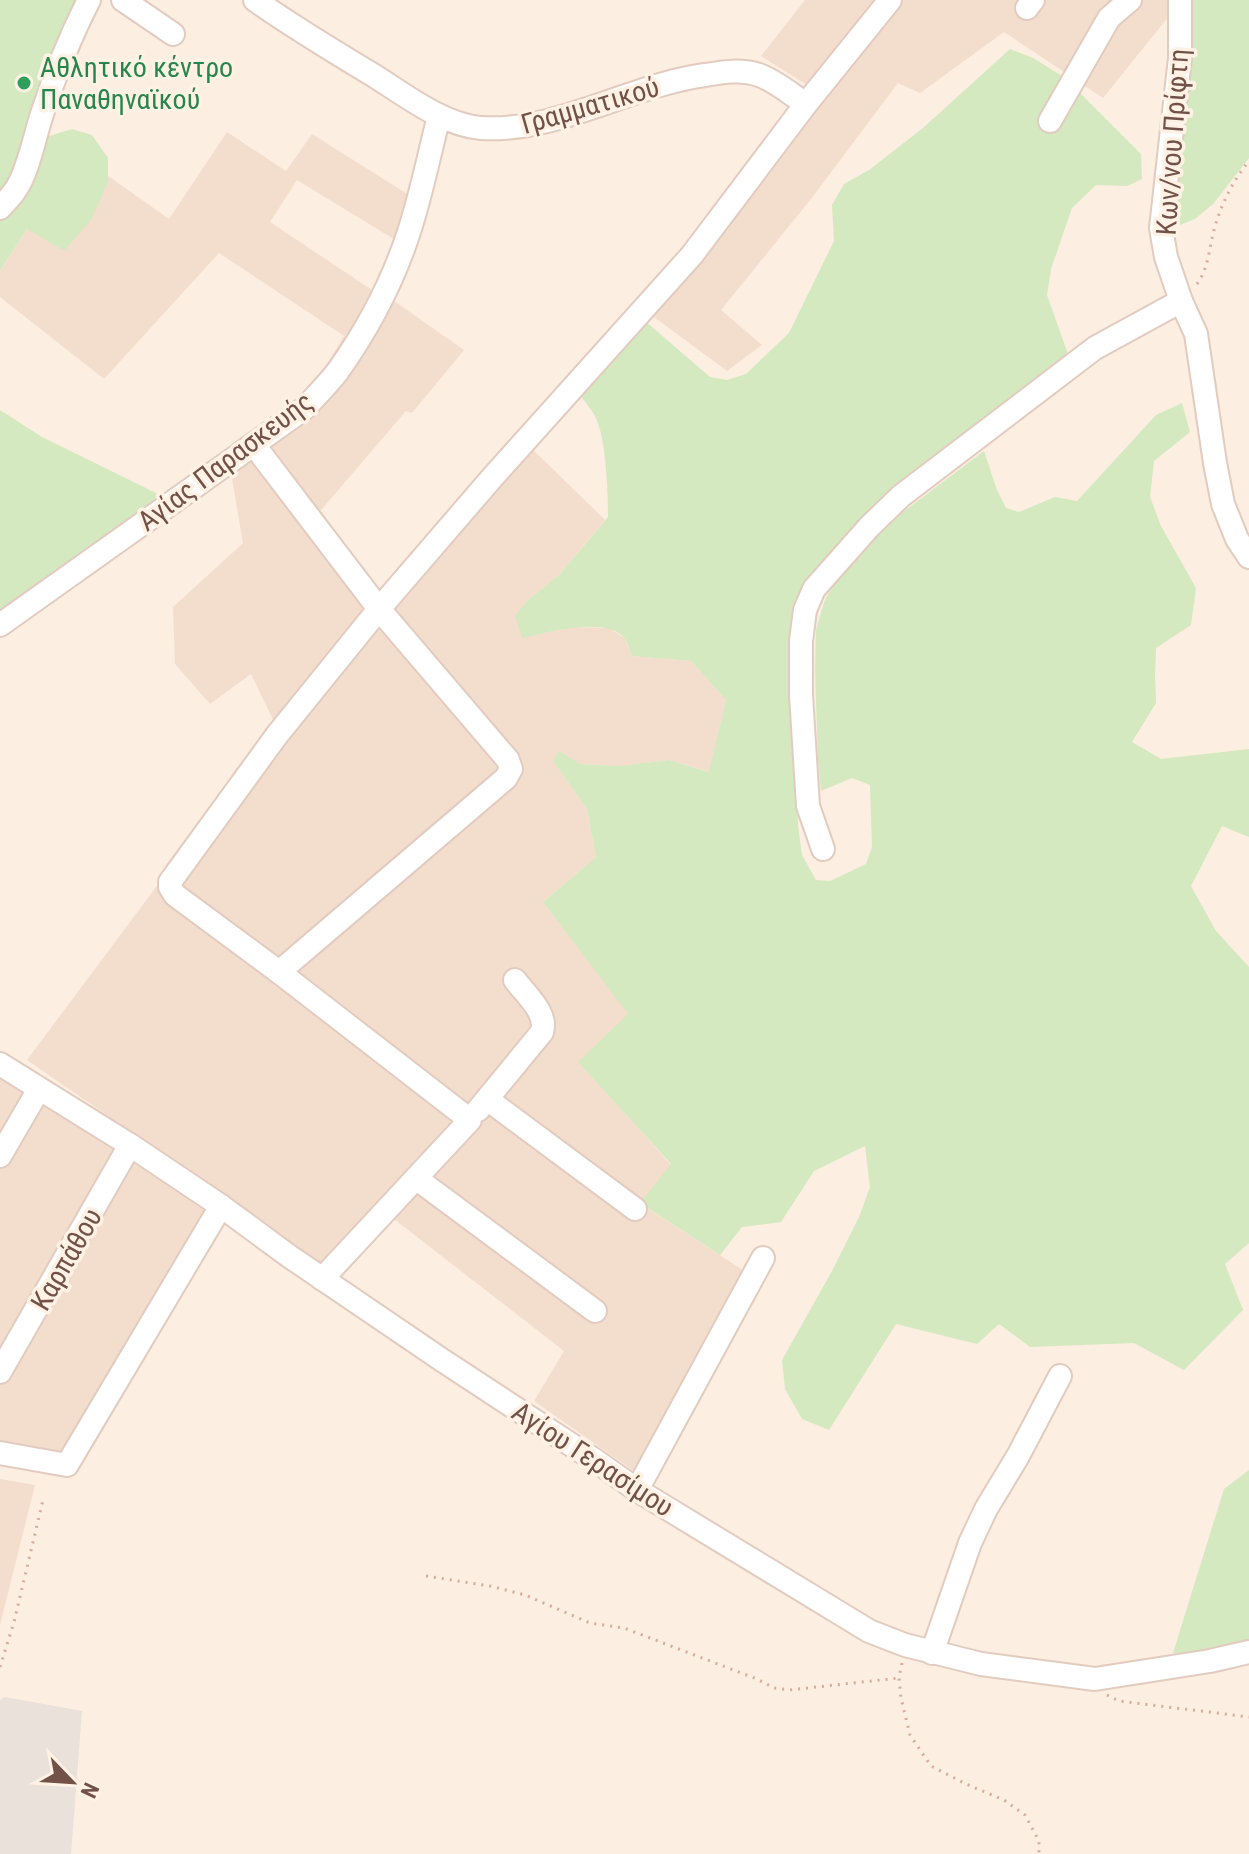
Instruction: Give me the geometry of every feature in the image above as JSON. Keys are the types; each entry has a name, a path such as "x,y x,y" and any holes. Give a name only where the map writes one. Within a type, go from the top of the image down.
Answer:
{"street":[{"path":"0,208 17,189 25,172 54,79 89,0"},
{"path":"123,0 173,34"},
{"name":"Γραμματικού","path":"255,0 439,116 478,128 517,127 688,77 735,70 761,75 806,104"},
{"path":"470,1120 175,895 170,882 277,735 379,609 692,255 806,104 890,0"},
{"path":"1050,121 1109,18 1130,0"},
{"name":"Κων/νου Πρίφτη","path":"1180,0 1180,58 1161,228 1166,257 1196,334 1223,504 1237,539 1249,557"},
{"name":"Αγίας Παρασκευής","path":"0,625 305,408 336,374 357,342 395,270 421,191 439,116"},
{"path":"823,849 808,806 801,695 801,641 805,610 814,589 901,496 1095,348 1181,301"},
{"path":"254,445 379,609 508,760 511,769 509,774 279,972"},
{"path":"322,1279 470,1120 542,1032 545,1024 543,1016 515,980"},
{"name":"Αγίου Γερασίμου","path":"0,1064 130,1145 322,1279 637,1490 869,1631 932,1653 981,1664 1095,1679 1249,1652"},
{"path":"0,1156 39,1089"},
{"path":"487,1099 635,1209"},
{"name":"Καρπάθου","path":"0,1372 130,1145"},
{"path":"417,1179 595,1311"},
{"path":"0,1453 67,1465 221,1206"},
{"path":"637,1490 763,1258"},
{"path":"932,1653 970,1543 1060,1376"}],"path":[{"path":"1181,301 1202,277 1215,224 1226,196 1249,161"},
{"path":"0,1667 43,1500"},
{"path":"426,1576 525,1595 590,1623 624,1628 774,1688 789,1690 899,1678"},
{"path":"905,1645 899,1678 910,1735 931,1766 1004,1800 1025,1815 1039,1841 1039,1854"},
{"path":"1095,1679 1108,1696 1119,1701 1249,1717"}],"shaded area":[{"path":"805,0 1182,0 1103,98 1004,32 920,93 898,83 811,199 721,310 762,345 727,371 639,306 810,87 761,56"},
{"path":"227,132 286,171 312,134 412,197 397,241 297,180 270,222 375,292 390,298 464,350 412,413 406,411 316,516 378,594 520,437 605,520 559,575 528,600 522,637 574,627 608,628 625,638 632,656 691,661 726,700 710,772 669,760 619,766 579,764 559,752 553,761 587,809 596,857 543,902 629,1014 579,1062 671,1165 641,1204 749,1274 641,1476 534,1401 564,1351 390,1216 335,1273 27,1060 276,726 251,674 210,704 175,664 173,607 243,543 230,467 232,443 312,388 344,336 219,253 104,379 0,297 0,271 28,228 64,251 108,182 108,176 169,219"},
{"path":"0,1077 208,1211 59,1463 0,1453"},
{"path":"0,1479 35,1485 0,1625"},
{"path":"5,1697 82,1711 71,1854 0,1854 0,1700"}],"green space":[{"name":"Αθλητικό κέντρο Παναθηναϊκού","path":"0,0 82,0 31,133 0,200"},
{"path":"1193,0 1249,0 1249,158 1213,204 1195,219 1180,225 1172,220"},
{"path":"1010,49 1033,58 1064,77 1141,154 1142,179 1127,186 1096,185 1072,208 1051,269 1047,295 1070,360 818,578 791,653 798,826 802,855 816,880 830,881 866,864 872,847 870,785 852,778 821,791 816,630 824,602 834,583 879,530 984,451 1006,508 1019,512 1055,497 1077,501 1156,415 1182,403 1190,432 1154,461 1150,497 1161,526 1196,588 1191,625 1156,648 1156,703 1132,742 1161,759 1249,749 1249,837 1222,826 1191,886 1216,931 1249,967 1249,1243 1225,1264 1243,1310 1184,1370 1134,1343 1030,1347 999,1324 977,1344 896,1324 829,1430 802,1419 785,1389 782,1360 859,1217 870,1187 865,1146 814,1171 781,1222 742,1227 720,1255 640,1203 671,1164 578,1062 628,1014 543,902 596,857 587,809 553,761 559,751 580,764 619,766 669,760 709,772 726,700 691,661 632,656 625,639 605,628 576,628 522,638 515,616 528,600 559,575 608,517 602,437 595,416 580,395 645,321 710,377 727,380 746,374 789,333 834,241 832,205 844,184 869,170 923,128"},
{"path":"72,129 92,135 108,158 108,182 91,220 64,251 27,229 0,271 0,215 43,138"},
{"path":"0,410 42,437 160,495 0,614"},
{"path":"1249,1470 1249,1641 1191,1653 1173,1653 1224,1489"}],"place":[{"name":"Αθλητικό κέντρο Παναθηναϊκού","path":"24,83"}]}
